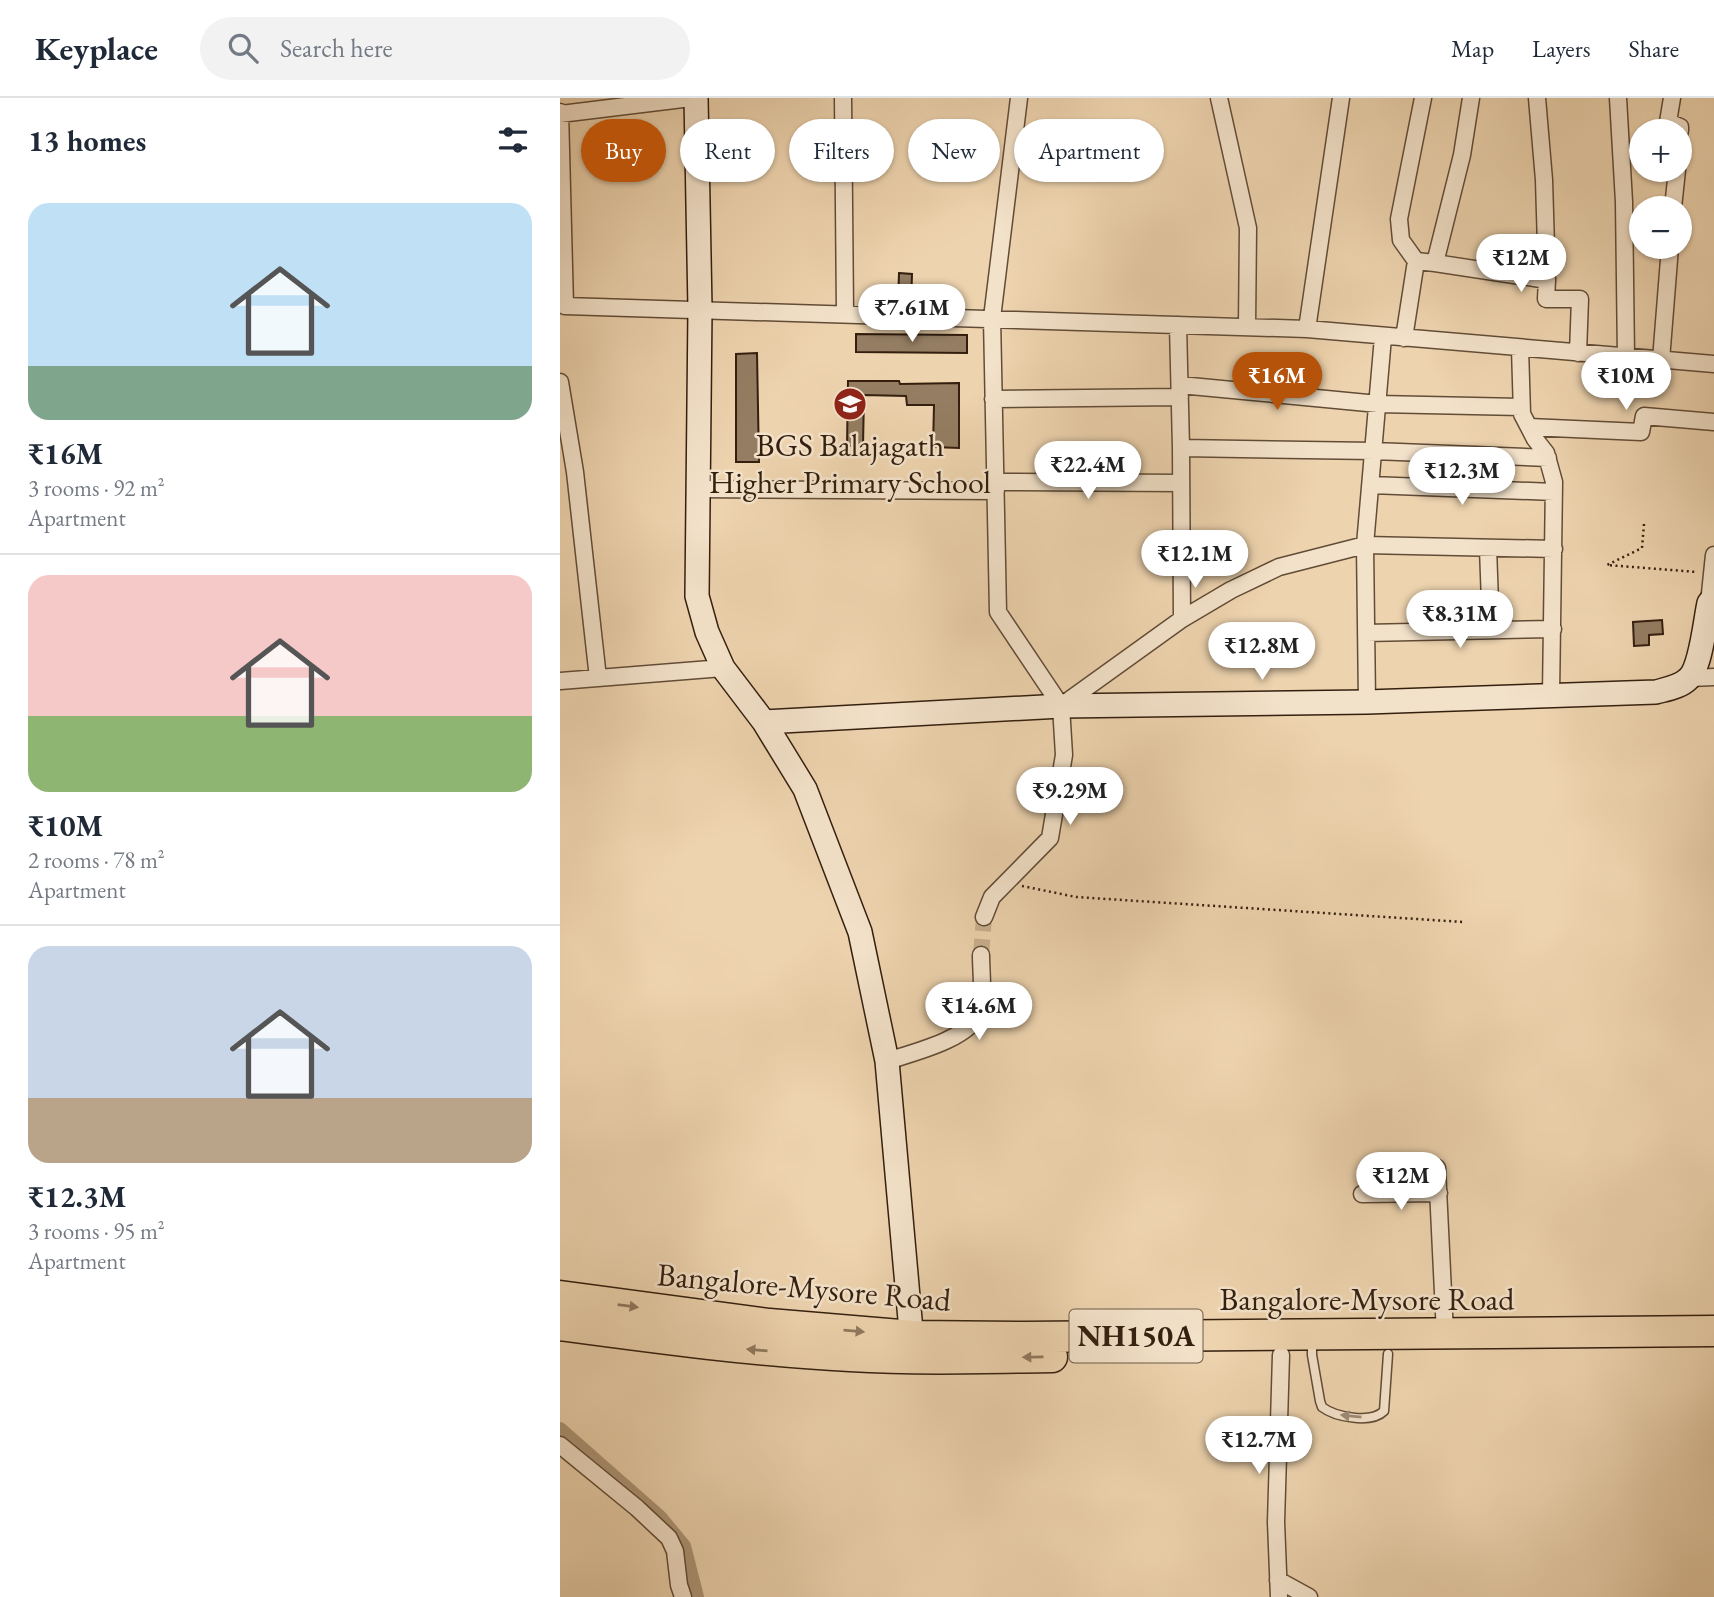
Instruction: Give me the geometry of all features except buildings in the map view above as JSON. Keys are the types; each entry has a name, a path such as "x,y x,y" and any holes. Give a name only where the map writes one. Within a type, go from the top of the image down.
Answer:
{"highway":[{"name":"Bangalore-Mysore Road","path":"560,1296 769,1324 912,1347 1281,1355 1312,1345 1388,1354 1714,1351"},
{"name":"Bangalore-Mysore Road","path":"560,1325 746,1349 1312,1345 1445,1334 1714,1331"}],"main road":[{"path":"693,98 700,309 697,596 707,632 723,668 764,722 806,789 860,932 887,1061 912,1347"},
{"path":"764,722 1061,706 1367,702 1656,692 1681,685 1690,678 1696,668 1710,612"}],"street":[{"path":"693,98 560,114 563,305 1307,329 1714,364"},
{"path":"843,98 845,313"},
{"path":"984,917 992,897 1050,838 1064,755 1061,706 998,612 992,318 1019,98"},
{"path":"1219,98 1248,228 1247,327"},
{"path":"1307,329 1341,98"},
{"path":"1404,338 1416,261 1401,240 1399,219 1423,98"},
{"path":"1435,263 1462,155 1471,98"},
{"path":"1537,98 1544,180 1546,299 1580,299 1578,353"},
{"path":"1618,98 1624,202 1626,357"},
{"path":"1668,119 1672,98"},
{"path":"1661,359 1669,259"},
{"path":"1416,261 1547,279"},
{"path":"1178,325 1182,619"},
{"path":"1367,702 1365,545 1384,337"},
{"path":"1520,348 1521,407 1528,428 1548,458 1553,474 1552,695"},
{"path":"560,382 575,472 598,678"},
{"path":"993,399 1180,391 1378,404 1521,407"},
{"path":"1528,428 1641,432 1644,415 1714,422"},
{"path":"1181,449 1374,451 1548,458"},
{"path":"698,489 1181,483"},
{"path":"1371,485 1554,492"},
{"path":"1061,706 1182,619 1231,590 1279,568 1365,545 1554,549"},
{"path":"1488,548 1491,631"},
{"path":"1710,612 1714,555"},
{"path":"1366,633 1553,629"},
{"path":"560,681 723,668"},
{"path":"1690,678 1714,677"},
{"path":"887,1061 933,1046 973,1025 980,1010 981,955"},
{"path":"1437,1168 1445,1334"},
{"path":"1362,1194 1439,1193"},
{"path":"1281,1355 1276,1522 1278,1589 1309,1597"},
{"path":"560,1445 669,1538 675,1551 683,1597"}],"lane":[{"path":"1312,1345 1322,1407 1336,1414 1370,1418 1379,1416 1386,1406 1388,1354"}],"path":[{"path":"1644,524 1642,548 1607,565 1690,572"},
{"path":"1010,878 1023,887 1076,897 1463,922"}],"waterway":[{"path":"560,1429 660,1517 684,1546 697,1597"}],"tunnel":[{"path":"981,955 984,917"}],"place":[{"name":"BGS Balajagath Higher Primary School","path":"850,404"}]}
